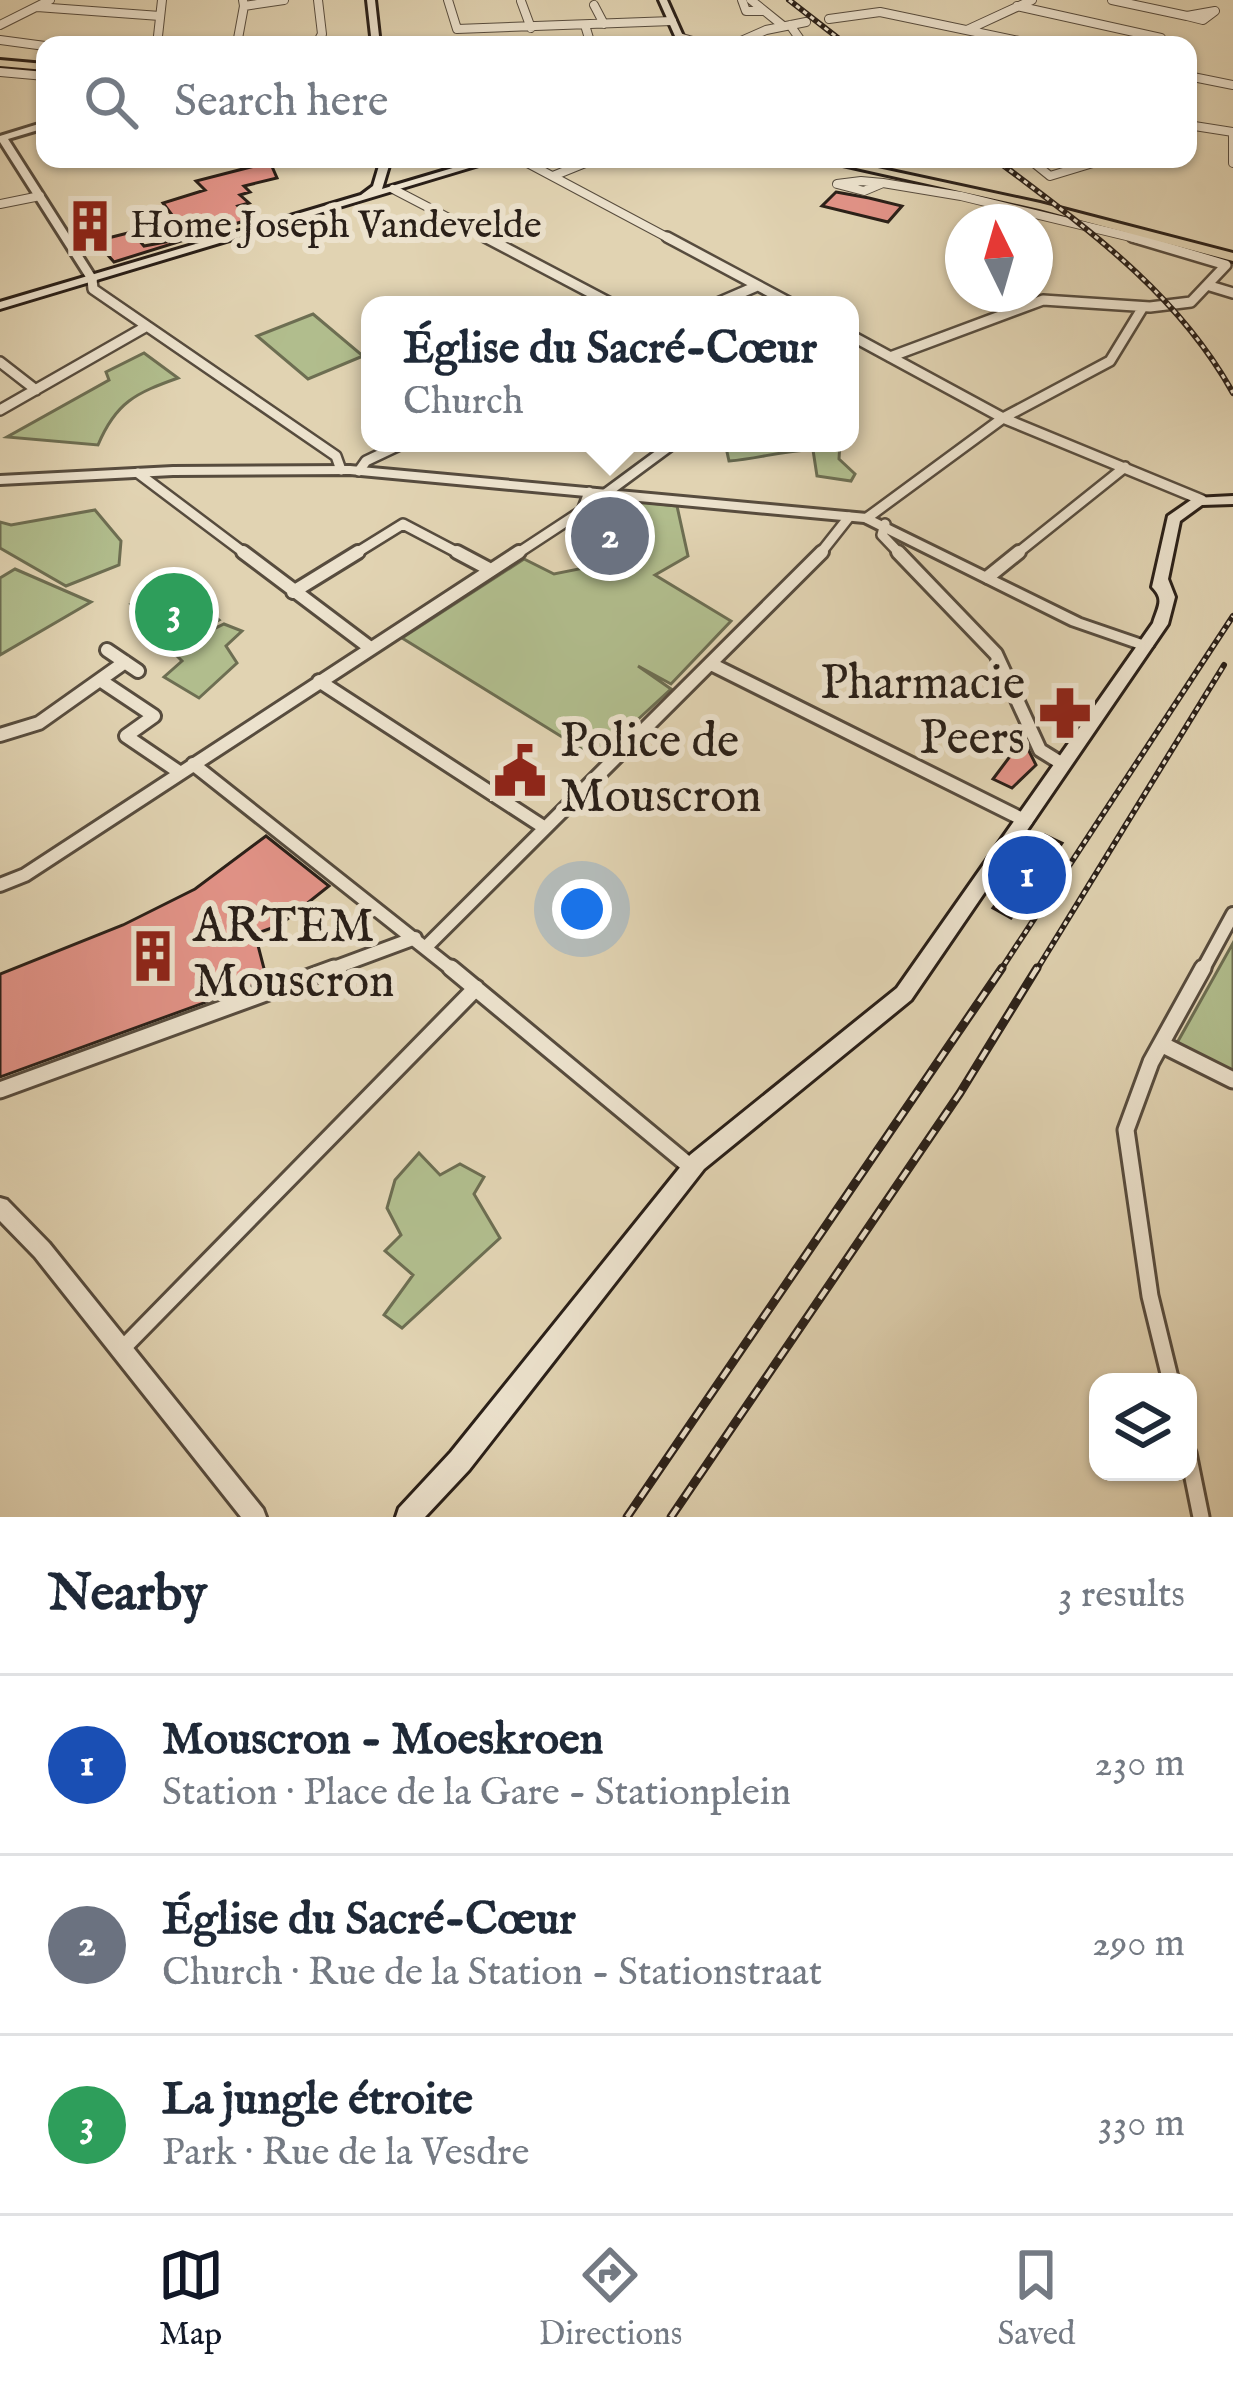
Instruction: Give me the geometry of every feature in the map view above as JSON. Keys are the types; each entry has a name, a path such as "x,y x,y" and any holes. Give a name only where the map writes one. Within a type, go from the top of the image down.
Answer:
{"highway":[{"path":"0,65 36,69"},
{"path":"865,168 1233,253"},
{"path":"903,168 1233,253"}],"main road":[{"path":"371,0 375,36"},
{"path":"663,0 679,36"},
{"path":"386,168 387,188"},
{"path":"0,306 461,168"},
{"path":"408,1517 460,1461 692,1168 761,1106 879,1020 904,994 1026,821 1167,604 1162,581 1171,522 1202,500 1233,500"}],"street":[{"path":"0,25 50,0"},
{"path":"158,36 162,0"},
{"path":"238,36 244,3 284,0"},
{"path":"318,0 321,36"},
{"path":"448,0 457,28 672,21"},
{"path":"742,0 746,11 765,11"},
{"path":"751,0 796,36"},
{"path":"863,0 880,12"},
{"path":"966,30 1031,0"},
{"path":"1112,0 1184,16"},
{"path":"521,1 531,28"},
{"path":"594,4 604,24"},
{"path":"1017,6 1153,36"},
{"path":"37,7 89,15 160,16"},
{"path":"830,19 880,12 995,36"},
{"path":"756,36 806,22"},
{"path":"585,26 588,36"},
{"path":"0,40 36,45"},
{"path":"1197,78 1233,86"},
{"path":"1197,126 1233,133 1233,163"},
{"path":"36,127 1,137 92,279 93,289 336,456 341,470"},
{"path":"537,168 777,296"},
{"path":"553,176 573,168"},
{"path":"1040,168 1050,176 1076,168"},
{"path":"886,182 864,191 837,184 854,177 886,182 1225,263 1210,286 1191,302 1143,307 1043,300 890,357"},
{"path":"387,188 597,296"},
{"path":"0,204 40,196"},
{"path":"734,296 758,286"},
{"path":"1210,286 1233,293"},
{"path":"1118,304 1131,318"},
{"path":"867,518 1004,418 1110,361 1131,318 1142,314 1143,307"},
{"path":"0,410 147,326"},
{"path":"859,341 1004,418 1202,500"},
{"path":"0,362 36,390"},
{"path":"359,471 366,461 385,452"},
{"path":"605,494 662,452"},
{"path":"988,577 1125,466"},
{"path":"0,480 138,472 341,470 867,518 1076,622 1141,644"},
{"path":"138,472 369,647"},
{"path":"0,885 25,875 582,511 589,492"},
{"path":"0,1090 420,942 545,828 711,664 832,542 849,517"},
{"path":"293,592 403,524 489,569"},
{"path":"885,524 882,536 996,654 1040,750 1061,763"},
{"path":"107,650 138,671"},
{"path":"0,735 39,723 125,662"},
{"path":"711,664 1026,821"},
{"path":"100,680 154,716 127,736 186,768 420,942 692,1168"},
{"path":"319,681 545,828"},
{"path":"1169,1373 1144,1258 1126,1130 1161,1044 1233,914"},
{"path":"121,1350 476,988"},
{"path":"1161,1044 1233,1080"},
{"path":"0,1207 255,1517"},
{"path":"1194,1481 1202,1517"}],"green space":[{"path":"313,314 361,357 308,379 257,336"},
{"path":"144,353 178,378 129,401 112,418 98,445 7,437 109,380 106,372"},
{"path":"727,452 785,452 729,461"},
{"path":"813,452 839,452 839,459 855,474 851,481 817,476"},
{"path":"633,501 677,506 688,556 655,575 731,621 671,684 638,666 671,689 596,758 402,638 524,559 554,574 614,562 622,553"},
{"path":"95,510 121,541 119,565 66,586 0,548 0,522 11,525"},
{"path":"15,569 91,602 0,655 0,578"},
{"path":"200,586 209,594 197,601 219,620 175,644 131,604 153,593 166,604"},
{"path":"224,624 242,631 226,646 237,663 199,698 164,677 182,661 171,650"},
{"path":"1233,943 1233,1072 1177,1043"},
{"path":"419,1153 440,1175 460,1164 484,1177 474,1194 500,1238 402,1328 384,1315 413,1275 385,1251 401,1235 387,1208 395,1180"}],"building":[{"path":"247,168 273,168 277,178 244,186 250,192 240,195 249,203 238,206 251,219 214,230 200,221 181,227 163,203 205,190 196,181"},
{"path":"836,192 902,206 888,222 822,206"},
{"path":"90,211 108,238 132,232 144,246 197,236 114,262 74,217"},
{"path":"600,518 628,521 619,555 610,560 592,551"},
{"path":"1023,739 1036,765 1012,788 993,779"},
{"path":"1045,835 1062,843 1011,918 993,908"},
{"name":"ARTEM Mouscron","path":"266,836 329,886 280,925 255,934 267,980 0,1077 0,974 123,925 195,889"}],"railway":[{"path":"789,0 835,36"},
{"path":"1007,168 1095,236 1157,292 1210,356 1233,393"},
{"path":"1001,969 1233,616"},
{"path":"1036,971 1224,665"},
{"path":"671,1517 960,1093 1037,968"},
{"path":"627,1517 1001,969"}],"place":[{"name":"Home Joseph Vandevelde","path":"90,226"},
{"name":"Église du Sacré-Cœur","path":"610,536"},
{"name":"La jungle étroite","path":"174,612"},
{"name":"Pharmacie Peers","path":"1065,713"},
{"name":"Police de Mouscron","path":"520,771"},
{"name":"Mouscron - Moeskroen","path":"1027,875"},
{"name":"ARTEM Mouscron","path":"153,956"}]}
